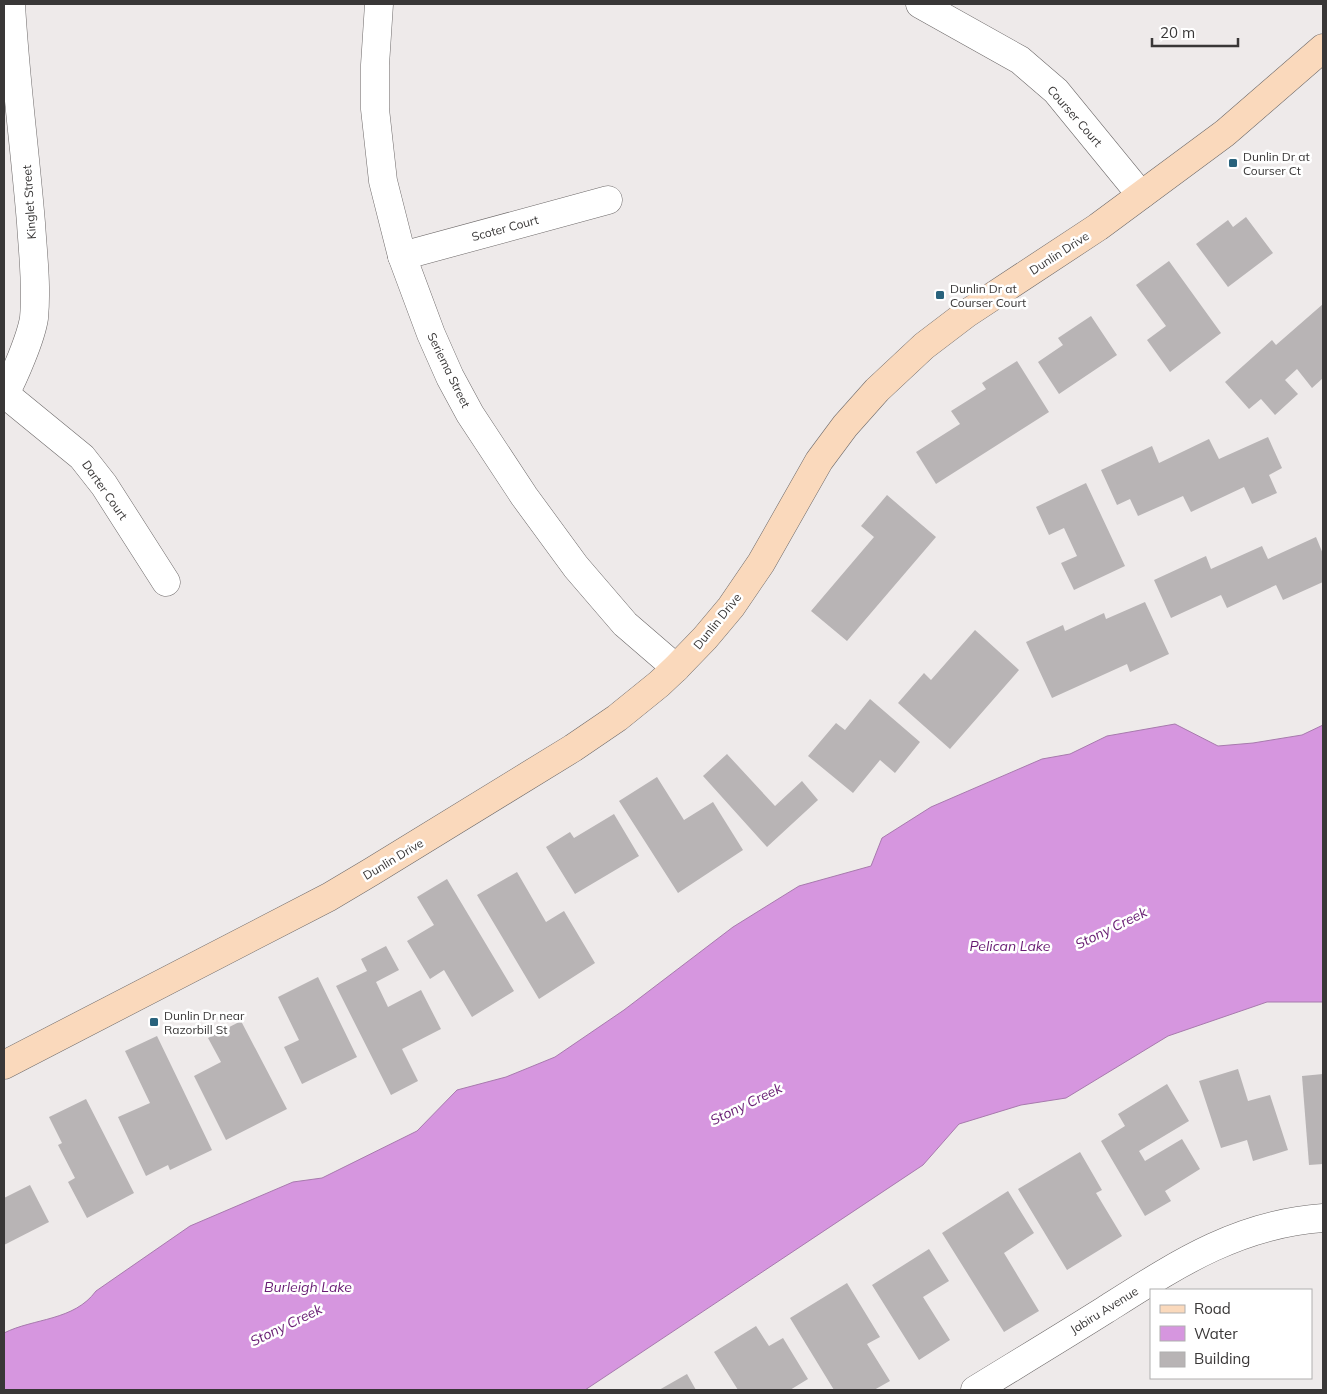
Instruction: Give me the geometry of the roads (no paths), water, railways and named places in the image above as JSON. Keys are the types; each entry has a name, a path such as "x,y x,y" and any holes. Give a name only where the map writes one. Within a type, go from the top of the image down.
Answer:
{"street":[{"name":"Kinglet Street","path":"4,395 24,351 33,320 35,285 27,166 9,48 11,4"},
{"name":"Seriema Street","path":"379,4 375,65 375,109 383,181 402,256 431,334 450,377 470,414 524,496 576,567 625,624 676,668"},
{"name":"Courser Court","path":"920,4 1020,60 1056,91 1141,196"},
{"name":"Dunlin Drive","path":"4,1065 328,897 573,748 617,718 676,668 731,607 760,563 820,461 845,426 877,390 924,346 966,314 1098,227 1225,133 1323,48"},
{"name":"Scoter Court","path":"402,256 608,200"},
{"name":"Darter Court","path":"4,395 82,457 104,485 166,582"},
{"name":"Jabiru Avenue","path":"976,1390 1169,1270 1215,1245 1252,1231 1302,1220 1323,1218"}],"water":[{"name":"Pelican Lake","path":"1175,724 1218,746 1253,743 1302,735 1323,725 1323,1002 1267,1002 1168,1036 1066,1098 1021,1105 959,1124 923,1165 585,1390 4,1390 4,1333 65,1314 77,1308 96,1291 190,1226 293,1182 322,1178 417,1131 457,1090 506,1077 555,1057 624,1010 733,927 799,886 871,866 882,838 931,807 1042,759 1070,754 1107,736"}],"place":[{"name":"Dunlin Dr at Courser Ct","path":"1233,163"},
{"name":"Dunlin Dr at Courser Court","path":"940,295"},
{"name":"Dunlin Dr near Razorbill St","path":"154,1022"}],"water label":[{"name":"Stony Creek","path":"1111,928"},
{"name":"Stony Creek","path":"746,1104"},
{"name":"Burleigh Lake","path":"308,1287"},
{"name":"Stony Creek","path":"286,1325"}]}
